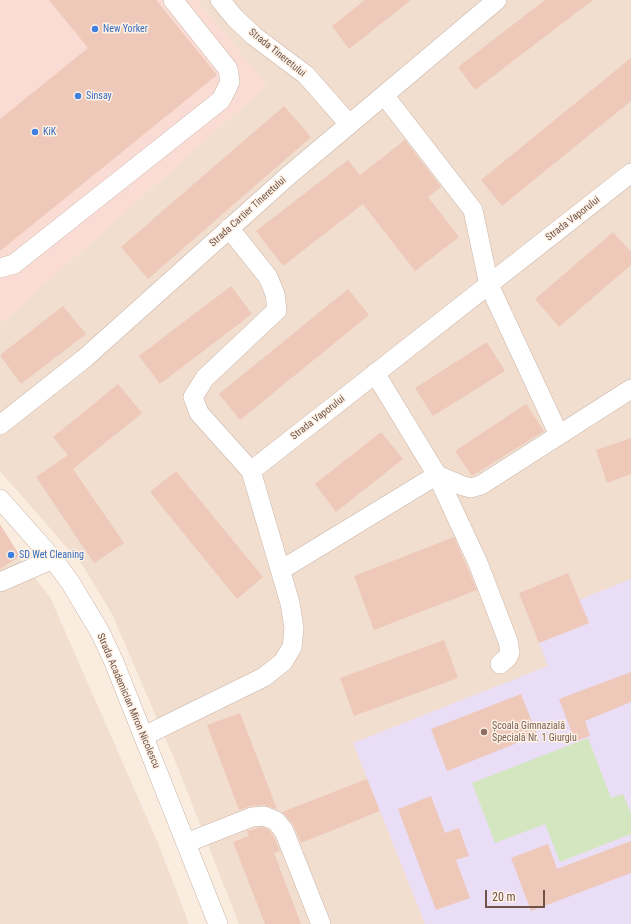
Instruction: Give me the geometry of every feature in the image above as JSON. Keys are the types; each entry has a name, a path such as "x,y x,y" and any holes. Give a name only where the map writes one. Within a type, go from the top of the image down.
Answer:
{"street":[{"path":"0,268 14,264 221,100 230,82 228,69 173,0"},
{"name":"Strada Tineretului","path":"220,0 235,18 254,36 306,76 349,124"},
{"name":"Strada Cartier Tineretului","path":"0,425 85,358 229,228 349,124 497,0"},
{"path":"384,95 473,210 489,285 559,435"},
{"name":"Strada Vaporului","path":"251,471 631,174"},
{"path":"144,736 264,677 283,662 292,648 294,628 281,570 251,471 199,413 194,397 205,378 277,310 275,294 268,277 229,228"},
{"path":"375,373 437,475 478,563 508,641 510,652 508,657 500,664"},
{"path":"437,475 471,488 481,485 631,389"},
{"path":"281,570 437,475"},
{"name":"Strada Academician Miron Nicolescu","path":"0,499 54,559 70,582 100,632 114,662 144,736 218,924"},
{"path":"0,582 54,559"},
{"path":"186,843 252,818 264,816 276,820 284,831 321,924"}],"shaded area":[{"path":"0,0 197,0 267,85 0,324"},
{"path":"197,0 631,0 631,924 239,924 176,763 112,614 83,566 0,471 0,324 267,85"},
{"path":"0,534 50,597 158,843 189,924 0,924"},
{"path":"631,579 631,924 425,924 353,743 548,666 539,643 589,623 579,600"}],"green space":[{"path":"588,738 611,798 623,794 631,813 631,834 560,862 545,824 495,843 472,783"}],"building":[{"path":"49,0 156,0 217,75 0,251 0,119 88,48"},
{"path":"365,0 411,0 349,49 332,26"},
{"path":"545,0 593,0 475,90 458,67"},
{"path":"631,58 631,101 502,206 481,180"},
{"path":"284,106 311,137 148,279 121,247"},
{"path":"405,140 441,187 428,197 459,237 415,271 363,204 283,266 256,231 348,160 360,175"},
{"path":"613,232 631,252 631,265 559,327 535,299"},
{"path":"231,286 252,314 160,384 139,356"},
{"path":"348,289 369,315 240,420 219,394"},
{"path":"63,306 86,334 21,384 0,355"},
{"path":"487,342 505,371 433,416 415,388"},
{"path":"118,384 142,413 73,469 124,543 94,563 36,477 68,455 53,437"},
{"path":"526,404 544,431 472,476 455,451"},
{"path":"381,432 403,459 336,512 315,484"},
{"path":"631,438 631,474 607,483 596,450"},
{"path":"176,471 263,577 237,599 150,492"},
{"path":"0,524 20,556 0,569"},
{"path":"454,537 477,590 374,630 354,576"},
{"path":"568,573 589,623 539,643 519,593"},
{"path":"444,640 458,678 354,716 340,678"},
{"path":"631,672 631,702 585,721 590,736 575,741 559,699"},
{"name":"Școala Gimnazială Specială Nr. 1 Giurgiu","path":"521,694 537,735 447,771 431,729"},
{"path":"240,713 277,809 263,805 251,806 239,810 207,725"},
{"path":"367,779 380,811 301,843 293,824 282,812"},
{"path":"431,796 445,833 459,828 469,856 456,860 470,898 436,910 398,809"},
{"path":"262,827 269,830 280,851 274,853 301,924 265,924 233,842 249,836 247,831"},
{"path":"631,841 631,873 531,911 511,858 548,844 557,869"}],"place":[{"name":"New Yorker","path":"95,29"},
{"name":"Sinsay","path":"78,96"},
{"name":"KiK","path":"35,132"},
{"name":"SD Wet Cleaning","path":"11,555"},
{"name":"Școala Gimnazială Specială Nr. 1 Giurgiu","path":"484,732"}]}
